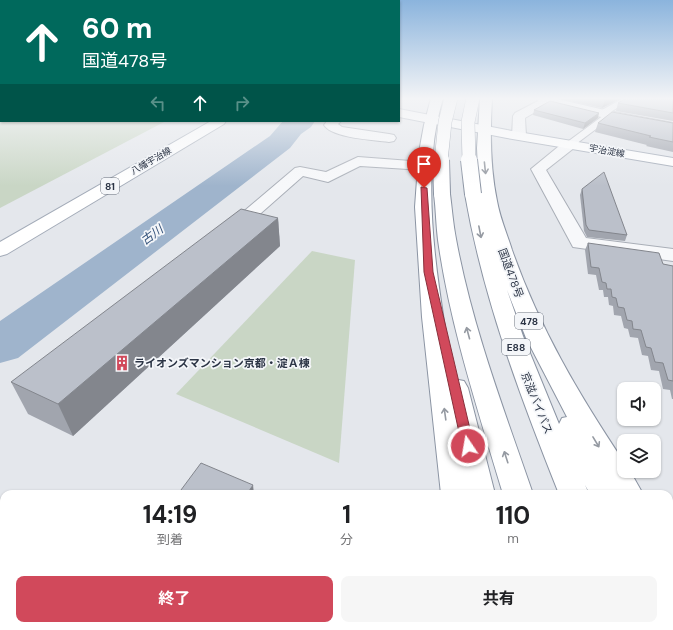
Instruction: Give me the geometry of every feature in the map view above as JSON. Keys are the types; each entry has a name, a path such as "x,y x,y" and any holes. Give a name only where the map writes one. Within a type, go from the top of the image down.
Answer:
{"main road":[{"name":"八幡宇治線","path":"0,250 209,127"},
{"path":"429,127 424,166 425,218 438,357 455,490"},
{"path":"444,127 441,160 442,194 447,238 460,300 482,384 517,490"},
{"name":"京滋バイパス","path":"468,127 468,160 482,239 499,298 528,380 572,490"},
{"name":"宇治淀線","path":"475,127 673,162"},
{"name":"国道478号","path":"483,129 488,199 504,255 528,320 570,398 626,490"},
{"path":"429,272 479,490"},
{"path":"528,320 558,398 603,490"}],"street":[{"path":"334,127 339,130 389,138"},
{"path":"519,127 519,136"},
{"path":"569,145 538,169 580,242 673,254"},
{"path":"238,224 300,171 328,176 358,161 424,166"}],"lane":[{"path":"569,145 590,127"}],"green space":[{"path":"0,127 154,127 0,208"},
{"path":"312,251 355,260 339,463 176,394"}],"building":[{"path":"616,127 673,127 673,142 649,137 651,136"},
{"path":"604,172 627,235 589,230 586,225 582,189"},
{"path":"241,209 278,218 58,404 11,382"},
{"path":"588,243 659,253 663,264 673,266 673,381 668,380 663,363 655,362 651,348 646,347 641,330 633,329 632,321 627,320 624,308 618,307 616,298 612,297 611,289 607,289 606,283 602,282 599,268 591,267"},
{"path":"201,463 253,485 250,490 181,490"}],"waterway":[{"name":"古川","path":"0,346 280,142 292,127"}],"place":[{"name":"ライオンズマンション京都・淀Ａ棟","path":"122,363"}],"route":[{"path":"424,188 429,272 468,446"}]}
